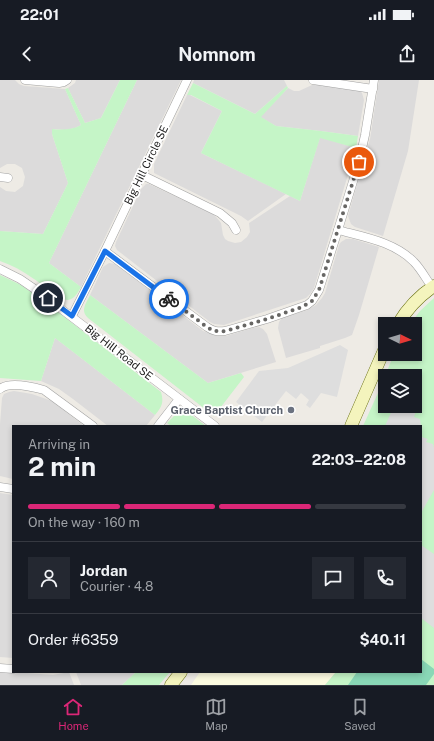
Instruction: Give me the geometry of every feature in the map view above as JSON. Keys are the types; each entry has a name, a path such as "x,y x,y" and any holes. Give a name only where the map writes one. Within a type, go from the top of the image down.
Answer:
{"main road":[{"path":"402,317 414,302 433,287"},
{"path":"351,425 379,361"},
{"path":"171,685 179,673"}],"street":[{"path":"25,80 59,83 67,80"},
{"name":"Big Hill Circle SE","path":"72,316 187,80"},
{"path":"105,251 213,331 225,331 267,319 302,307 312,301 319,290 359,162 373,84 313,80"},
{"path":"142,175 220,213 232,223 236,230"},
{"path":"338,230 396,248 415,263 433,287"},
{"name":"Big Hill Road SE","path":"0,269 20,278 214,425"},
{"path":"0,389 8,385 25,386 44,390 92,425"},
{"path":"159,425 179,399"},
{"path":"0,487 12,489"},
{"path":"0,668 12,669"}],"shaded area":[{"path":"0,80 15,80 24,86 65,89 81,125 65,130 53,129 52,134 68,183 43,234 0,231 0,187 6,191 15,192 23,186 25,177 22,168 15,164 7,164 0,168"},
{"path":"76,80 120,80 101,118 85,123 68,88 75,83"},
{"path":"137,80 181,80 81,287 49,263"},
{"path":"194,80 284,80 287,86 255,114 193,83"},
{"path":"379,80 419,80 408,151 383,236 355,227 351,224 348,216 370,139"},
{"path":"312,85 360,91 362,93 364,100 358,136 276,126 260,117 288,88 294,91 299,91"},
{"path":"187,95 190,95 222,111 201,153 286,194 248,221 241,216 154,173 154,164"},
{"path":"320,137 356,148 314,288 306,298 224,325 214,324 117,250 115,246 116,242 141,189 146,184 149,184 213,214 221,223 225,239 235,243 241,242 250,232 249,223 290,196 300,201"},
{"path":"346,239 353,239 379,247 352,335 320,346 320,348 286,358 278,328 279,322 282,318 307,310 316,305 322,298 325,293 339,245"},
{"path":"109,263 116,264 203,331 217,336 226,336 252,328 259,327 263,329 267,334 276,362 208,383 90,295 103,267"},
{"path":"55,338 155,415 147,425 107,425 59,389 41,381"},
{"path":"340,345 348,350 337,397 321,393 310,408 306,405 309,400 301,393 296,399 286,391 262,422 236,402 259,371 288,368"},
{"path":"14,391 32,394 52,401 83,425 12,425 12,479 0,476 0,424 2,398 4,394"},
{"path":"391,413 415,413 414,417 420,419 421,425 385,425"},
{"path":"422,437 428,439 426,442 433,444 434,448 434,490 422,511"},
{"path":"0,493 12,495 12,658 0,657"},
{"path":"422,546 434,554 434,628 422,619"},
{"path":"0,671 53,675 69,673 74,685 0,685"},
{"path":"76,673 135,673 122,685 81,685"},
{"path":"199,673 335,673 325,685 191,685"}],"green space":[{"path":"120,80 137,80 49,263 81,287 73,298 68,300 55,295 22,271 0,261 0,231 43,234 68,183 52,134 52,129 67,129 81,125 65,89 68,88 85,123 101,118"},
{"path":"193,83 255,114 287,86 288,88 261,117 276,126 358,136 356,148 320,138 300,201 201,153 222,111 191,95 187,95"},
{"path":"0,275 21,285 45,302 161,392 162,404 155,415 55,338 41,381 0,378"},
{"path":"90,295 208,383 241,373 244,377 214,416 88,318 84,310"},
{"path":"434,298 434,685 325,685 335,673 422,673 422,425 363,425 378,393 378,413 422,413 422,369 388,369 391,361 422,361 422,317 415,317"},
{"path":"180,412 190,414 205,425 170,425 167,423"},
{"path":"422,660 434,669 434,674 426,685 348,685 356,673 422,673"},
{"path":"135,673 169,673 159,685 122,685"}],"way so far":[{"path":"169,299 213,331 219,332 267,319 307,305 316,296 319,290 359,162"}],"place":[{"name":"Grace Baptist Church","path":"291,410"}],"route":[{"path":"48,298 72,316 105,251 169,299"}]}
